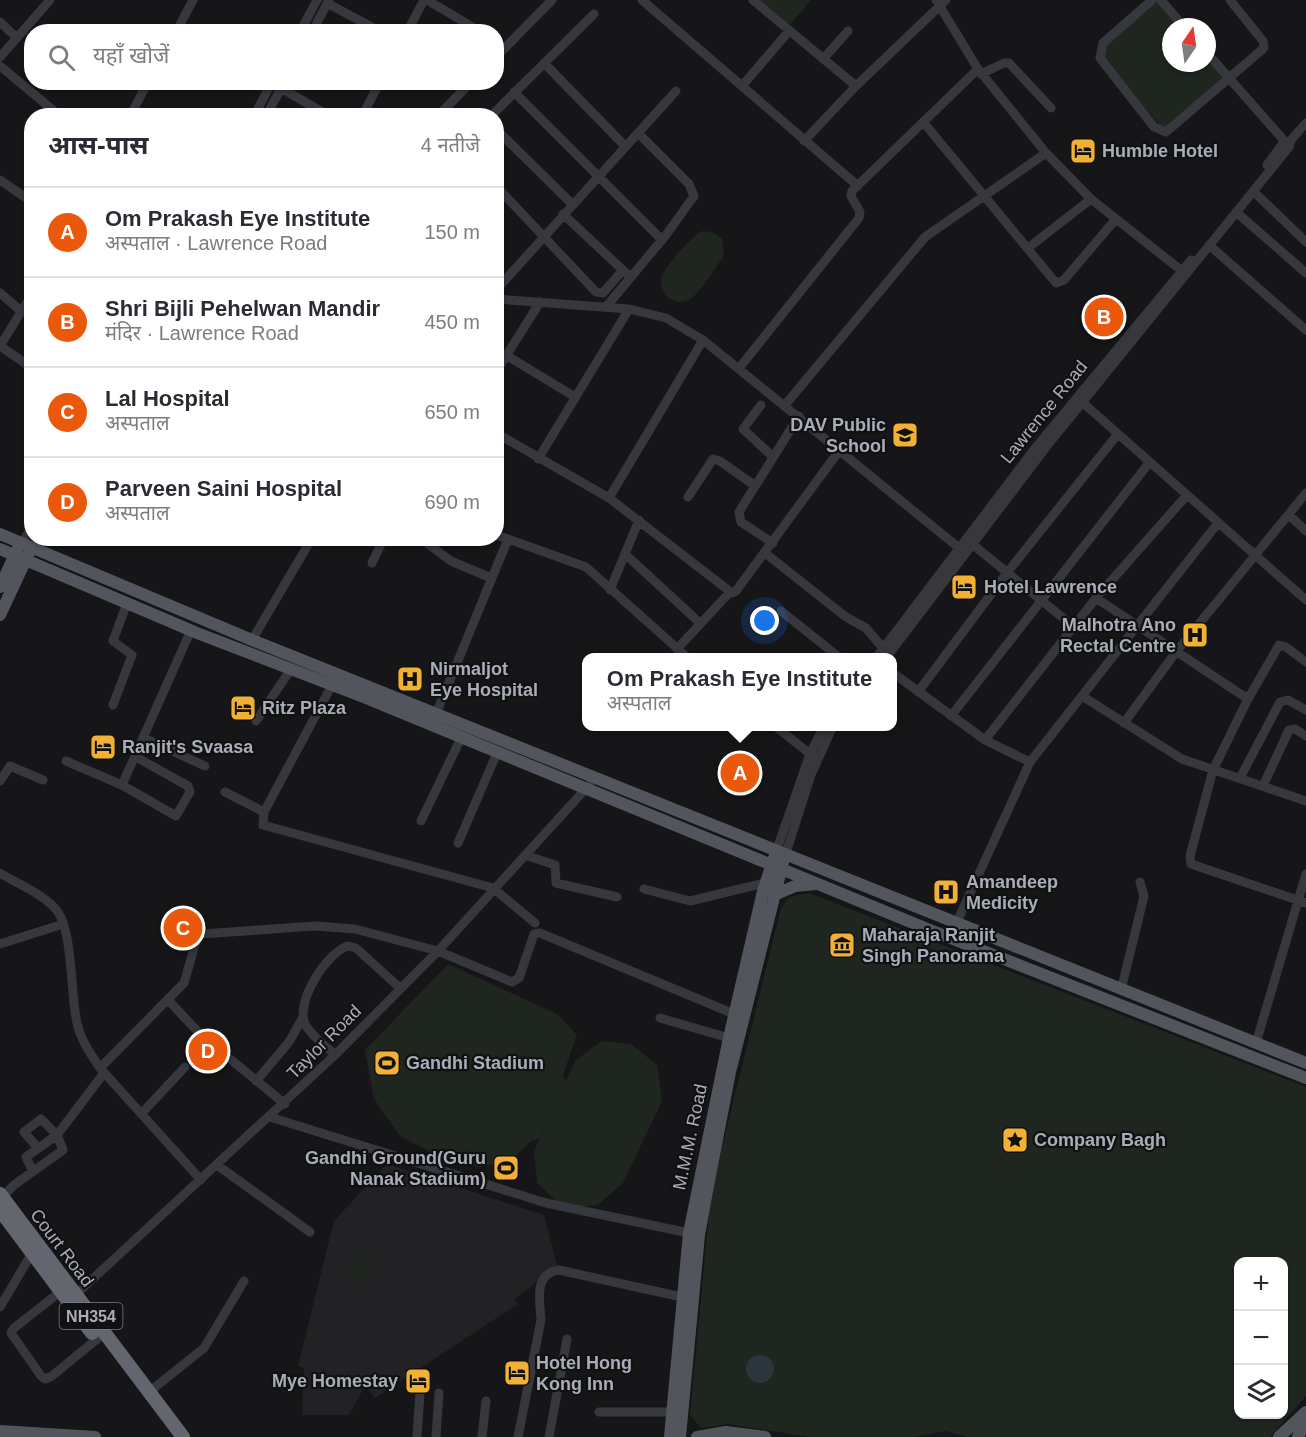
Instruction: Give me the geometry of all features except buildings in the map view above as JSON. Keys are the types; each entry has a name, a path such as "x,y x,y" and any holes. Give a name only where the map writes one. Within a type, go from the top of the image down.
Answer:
{"highway":[{"name":"Court Road","path":"1,1201 32,1253 149,1392 183,1437"},
{"name":"Court Road","path":"1,1201 97,1339 172,1437"}],"main road":[{"path":"0,534 24,540"},
{"path":"0,587 28,546"},
{"path":"39,546 106,580 781,851 956,924 1306,1078"},
{"path":"0,549 191,630 332,685 819,884 1103,990 1121,990 1306,1064"},
{"path":"0,615 20,558"},
{"name":"M.M.M. Road","path":"680,1437 678,1412 682,1297 689,1233 734,1014 765,883 776,866 781,851"},
{"name":"M.M.M. Road","path":"670,1437 678,1412 706,1191 730,1072 774,895 776,866"},
{"path":"774,895 795,886 819,884"},
{"path":"678,1412 690,1428 702,1436 726,1432 765,1437"},
{"path":"1279,1437 1306,1412"},
{"path":"0,1431 95,1437"}],"street":[{"path":"28,24 50,0"},
{"path":"180,24 193,0"},
{"path":"412,24 425,0 468,24"},
{"path":"538,0 550,3"},
{"path":"642,0 858,186"},
{"path":"753,0 856,86"},
{"path":"1152,0 1103,43 1099,53 1100,58 1154,127 1161,132 1170,131 1262,51 1264,45 1230,0"},
{"path":"1161,0 1176,18"},
{"path":"316,24 328,1 367,24"},
{"path":"303,24 312,2"},
{"path":"804,141 941,2 980,71 1046,153 1115,220 1182,271"},
{"path":"504,49 550,3"},
{"path":"499,108 594,14"},
{"path":"0,22 16,37"},
{"path":"0,57 24,28"},
{"path":"742,86 789,31"},
{"path":"823,59 848,31"},
{"path":"544,63 625,146"},
{"path":"740,367 859,218 860,212 851,196 858,186 980,71 1009,63 1050,108"},
{"path":"1216,63 1288,143"},
{"path":"0,66 24,86"},
{"path":"29,90 50,108"},
{"path":"134,108 144,90"},
{"path":"258,108 268,90"},
{"path":"270,108 280,90"},
{"path":"290,90 317,108"},
{"path":"366,108 376,90"},
{"path":"446,108 463,90"},
{"path":"514,92 662,240"},
{"path":"504,281 676,92"},
{"path":"924,123 1053,281 1060,282 1115,220"},
{"name":"Lawrence Road","path":"885,653 972,544 1014,482 1182,271 1306,123"},
{"path":"504,194 596,292 603,292 627,274 662,240 693,199 694,193 688,184 638,133"},
{"path":"504,137 572,204"},
{"name":"Lawrence Road","path":"885,653 958,547 1082,402 1253,191 1288,143"},
{"path":"785,405 915,246 983,195 1046,153"},
{"path":"0,180 24,196"},
{"path":"1253,191 1306,242"},
{"path":"1028,248 1091,199"},
{"path":"1236,212 1306,273"},
{"path":"563,214 627,274"},
{"path":"1209,245 1306,330"},
{"path":"606,307 627,274"},
{"path":"0,293 22,312"},
{"path":"504,300 629,309 666,318 703,340 740,367 958,547"},
{"path":"504,358 540,302"},
{"path":"24,308 0,346 24,362"},
{"path":"538,459 629,309"},
{"path":"609,498 703,340"},
{"path":"506,355 575,396"},
{"path":"1082,402 1306,600"},
{"path":"761,405 744,425 743,431 772,456"},
{"path":"772,543 739,519 740,508 799,416"},
{"path":"918,692 1006,574 1117,435"},
{"path":"504,438 609,498 730,592"},
{"path":"677,649 730,592 736,591 839,451"},
{"path":"687,497 713,459 720,461 754,485"},
{"path":"951,716 1039,600 1149,463"},
{"path":"1125,723 1176,652 1306,493"},
{"path":"985,740 1096,598 1187,495"},
{"path":"1289,515 1306,531"},
{"path":"610,590 639,520"},
{"path":"956,924 1030,762 1218,523"},
{"path":"504,538 586,567 682,653"},
{"path":"436,714 508,539"},
{"path":"972,544 1006,574 1073,626"},
{"path":"252,640 307,546"},
{"path":"372,564 380,546"},
{"path":"431,546 451,561 491,578"},
{"path":"765,553 869,631 885,653"},
{"path":"625,554 700,623"},
{"path":"1096,598 1248,699"},
{"path":"113,705 132,655 112,640 127,603"},
{"path":"781,611 835,653"},
{"path":"122,785 191,630"},
{"path":"1302,901 1191,864 1190,856 1213,770 1248,699 1279,645 1286,647 1306,662"},
{"path":"256,721 291,669"},
{"path":"897,676 985,740 1030,762"},
{"path":"332,685 264,812 262,822 266,827 493,888 535,924"},
{"path":"1082,696 1182,759 1306,801"},
{"path":"1240,778 1280,702 1288,700 1306,710"},
{"path":"1263,786 1289,730 1295,729 1306,736"},
{"path":"781,731 813,756"},
{"path":"781,851 822,731"},
{"path":"813,756 830,731"},
{"path":"144,738 205,766"},
{"path":"421,821 461,738"},
{"path":"458,843 497,753"},
{"path":"66,761 122,785 174,816 179,814 190,792 186,784 136,757"},
{"path":"0,781 10,766 42,780"},
{"name":"Taylor Road","path":"97,1339 52,1376 45,1379 11,1333 14,1328 68,1296 285,1104 438,951 493,888 587,789 593,776"},
{"path":"225,792 264,812"},
{"path":"525,855 555,865 554,879 558,884 617,897"},
{"path":"0,873 48,903 60,915 67,943 76,1018 86,1047 102,1070 201,1179"},
{"path":"1256,1043 1302,901 1306,874"},
{"path":"1121,990 1144,896 1140,882"},
{"path":"644,890 690,901 765,883"},
{"path":"0,944 57,926"},
{"path":"33,1172 26,1157 57,1135 102,1070 184,983 197,938 201,934 279,928 340,927 368,931 438,951 512,982 519,978 534,934 540,933 734,1014"},
{"path":"256,1081 289,1042 303,1017 313,979 343,947 356,948 400,988"},
{"path":"168,1000 202,1036 285,1104"},
{"path":"303,1017 307,1027 335,1055"},
{"path":"660,1018 729,1038"},
{"path":"141,1114 185,1067"},
{"path":"270,1118 546,1203 689,1233"},
{"path":"1,1201 33,1172 63,1150 57,1135 41,1119 24,1132 37,1148"},
{"path":"217,1165 310,1232"},
{"path":"0,1307 32,1253"},
{"path":"518,1437 541,1320 540,1292 547,1275 559,1270 682,1297"},
{"path":"149,1392 204,1348 244,1281"},
{"path":"549,1437 567,1339"},
{"path":"417,1437 421,1377"},
{"path":"436,1437 440,1393"},
{"path":"482,1437 486,1401"},
{"path":"599,1412 678,1412"}],"shaded area":[{"path":"759,0 811,0 790,25"},
{"path":"1157,1 1172,18 1162,18 1162,72 1216,72 1216,68 1224,77 1164,130 1105,62 1106,45"},
{"path":"702,231 712,232 722,239 724,256 693,297 682,302 671,299 664,292 661,280 666,268 678,253"},
{"name":"Company Bagh","path":"809,893 1306,1087 1306,1396 1288,1416 1288,1257 1234,1257 1234,1419 1286,1419 1270,1437 968,1437 946,1431 914,1437 810,1437 727,1424 701,1428 690,1415 711,1192 781,908 789,897"},
{"path":"448,964 557,1014 577,1035 563,1075 566,1081 576,1060 602,1041 631,1044 657,1065 662,1101 623,1183 598,1205 564,1208 537,1183 534,1151 553,1109 539,1139 531,1141 511,1161 479,1167 444,1159 400,1136 374,1099 365,1050"},
{"path":"387,1164 544,1215 557,1265 544,1270 535,1283 514,1300 518,1304 375,1398 365,1386 349,1415 302,1415 304,1368 298,1366 334,1221"},
{"path":"359,1250 377,1259 363,1286 345,1277"},
{"path":"760,1355 770,1359 774,1369 770,1379 760,1383 750,1379 746,1369 750,1359"}],"place":[{"name":"Humble Hotel","path":"1083,151"},
{"name":"Shri Bijli Pehelwan Mandir","path":"1104,317"},
{"name":"DAV Public School","path":"905,435"},
{"name":"Hotel Lawrence","path":"964,587"},
{"name":"Malhotra Ano Rectal Centre","path":"1195,635"},
{"name":"Nirmaljot Eye Hospital","path":"410,679"},
{"name":"Ritz Plaza","path":"243,708"},
{"name":"Ranjit's Svaasa","path":"103,747"},
{"name":"Om Prakash Eye Institute","path":"740,773"},
{"name":"Amandeep Medicity","path":"946,892"},
{"name":"Lal Hospital","path":"183,928"},
{"name":"Maharaja Ranjit Singh Panorama","path":"842,945"},
{"name":"Parveen Saini Hospital","path":"208,1051"},
{"name":"Gandhi Stadium","path":"387,1063"},
{"name":"Company Bagh","path":"1015,1140"},
{"name":"Gandhi Ground(Guru Nanak Stadium)","path":"506,1168"},
{"name":"Hotel Hong Kong Inn","path":"517,1373"},
{"name":"Mye Homestay","path":"418,1381"}]}
